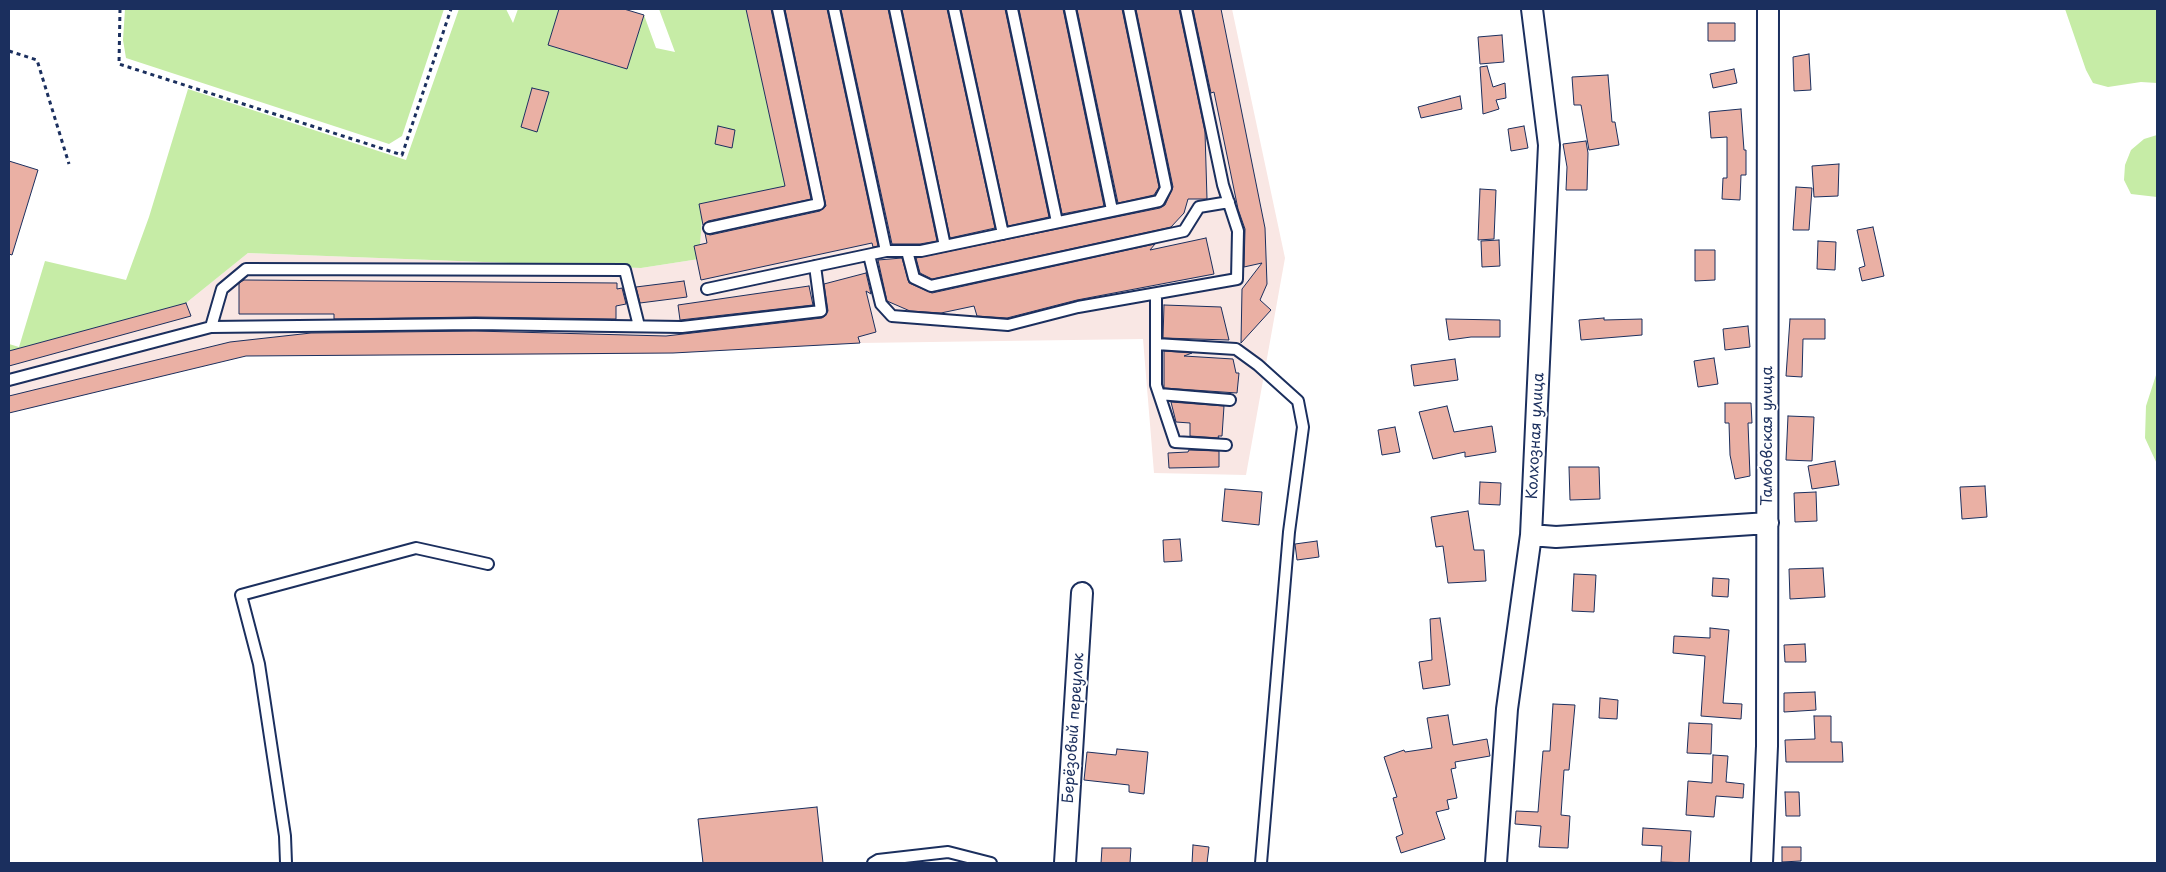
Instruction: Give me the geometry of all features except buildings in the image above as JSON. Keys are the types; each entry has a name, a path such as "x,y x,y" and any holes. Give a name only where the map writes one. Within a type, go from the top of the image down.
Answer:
{"street":[{"name":"Колхозная улица","path":"1496,863 1507,709 1531,535 1549,145 1532,9"},
{"name":"Тамбовская улица","path":"1762,863 1767,746 1768,9"},
{"path":"1531,535 1556,537 1768,523"},
{"name":"Берёзовый переулок","path":"1065,863 1082,593"}],"lane":[{"path":"709,228 819,204 778,9"},
{"path":"834,9 886,251"},
{"path":"895,9 945,246"},
{"path":"954,9 1003,234"},
{"path":"1012,9 1057,222"},
{"path":"1070,9 1112,210"},
{"path":"707,289 886,251 921,251 1159,200 1166,188 1129,9"},
{"path":"869,255 881,304 892,316 1008,325 1078,307 1237,279 1238,231 1228,202 1186,9"},
{"path":"907,251 914,278 931,286 1184,231 1199,208 1228,202"},
{"path":"9,380 211,327 475,324 682,327 821,311 815,266"},
{"path":"211,327 222,289 246,269 625,270 639,326"},
{"path":"1156,294 1156,385 1175,442 1226,445"},
{"path":"1156,344 1236,349 1258,365 1298,401 1303,427 1289,532 1261,863"},
{"path":"1159,394 1230,400"},
{"path":"286,863 285,836 259,664 241,595 416,548 488,564"},
{"path":"873,863 878,860 948,852 991,863"}],"path":[{"path":"120,9 119,64 402,155 451,9"},
{"path":"9,51 37,60 70,164"}],"shaded area":[{"path":"746,9 1232,9 1285,258 1246,475 1154,473 1143,339 860,343 673,353 246,356 9,413 9,351 186,303 248,253 641,268 699,259 702,219 699,204 759,67"}],"green space":[{"path":"125,9 444,9 402,136 389,144 126,58 123,40"},
{"path":"459,9 506,9 513,23 518,9 559,9 548,45 627,69 644,15 656,48 675,52 659,9 746,9 785,186 699,204 702,219 699,259 641,268 248,253 186,303 9,351 9,344 19,347 45,261 126,280 149,217 188,89 406,160","holes":["532,88 548,92 521,127"]},
{"path":"2065,9 2157,9 2157,83 2141,82 2108,87 2093,83 2086,70"},
{"path":"2157,135 2157,197 2131,194 2124,180 2125,165 2131,150 2144,139"},
{"path":"2157,372 2157,464 2145,438 2146,406"}]}
